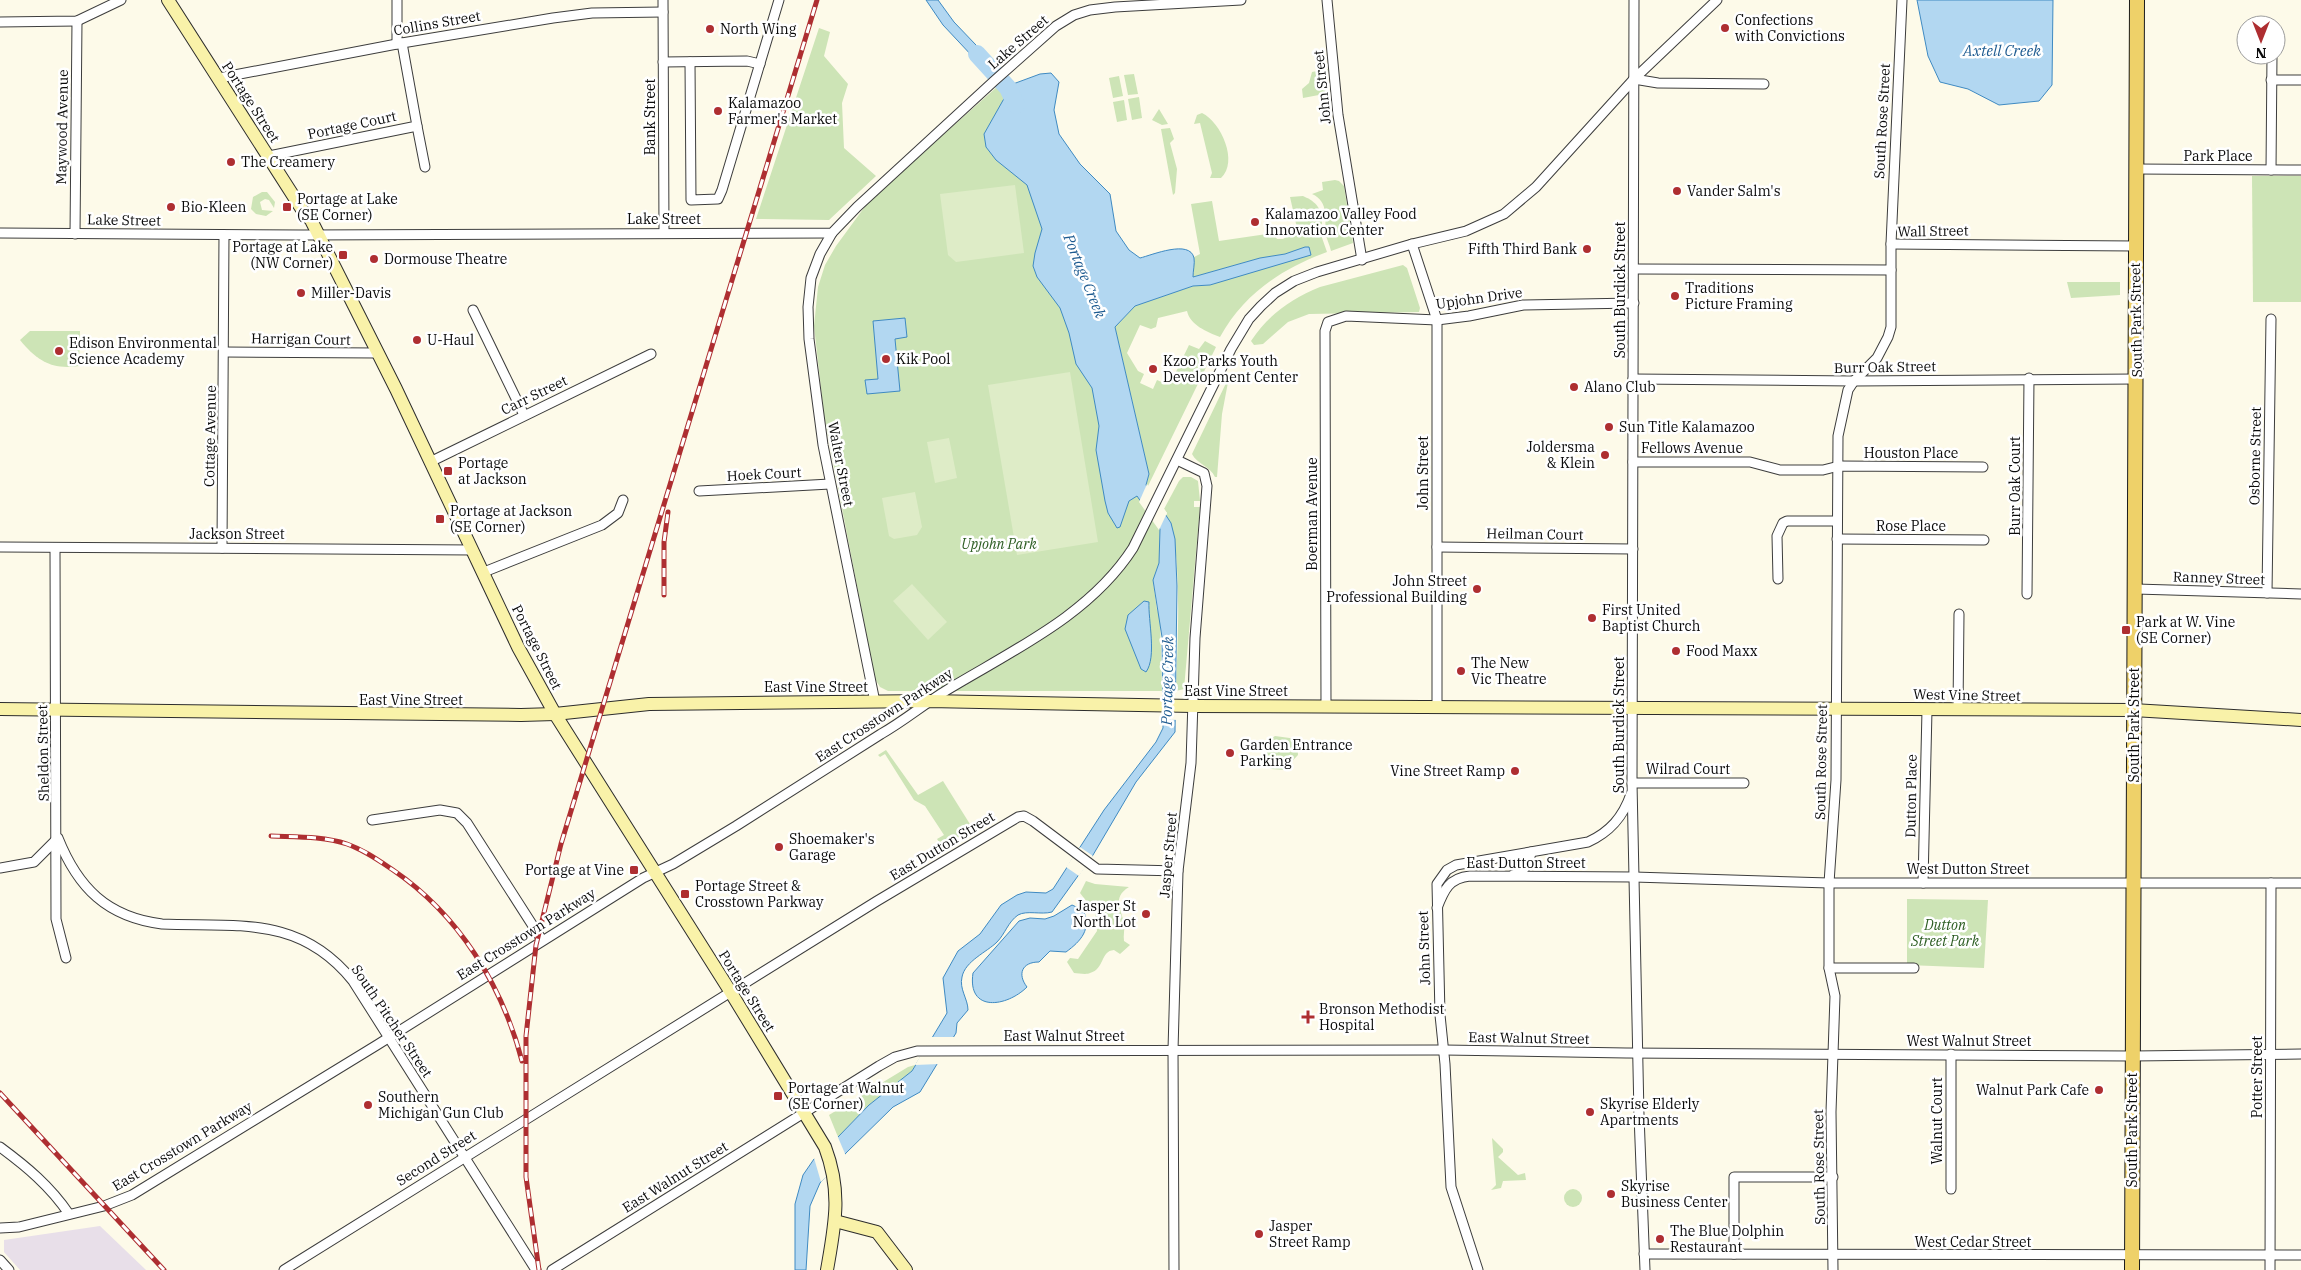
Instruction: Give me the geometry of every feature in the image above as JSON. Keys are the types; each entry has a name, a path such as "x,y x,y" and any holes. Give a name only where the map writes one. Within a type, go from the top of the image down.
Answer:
{"main road":[{"name":"South Park Street","path":"2132,1270 2133,710 2136,589 2136,0"}],"street":[{"path":"0,22 77,21 121,0"},
{"name":"Portage Street","path":"168,0 319,235 484,572 518,647 555,714 825,1146 833,1169 836,1187 835,1221 827,1270"},
{"name":"Portage Court","path":"268,156 418,126 400,43 397,0"},
{"name":"Bank Street","path":"663,0 664,233"},
{"path":"690,62 690,200 718,199 779,0"},
{"name":"Lake Street","path":"0,233 319,235 832,233 857,207 1056,26 1074,15 1090,10 1241,0"},
{"name":"John Street","path":"1327,0 1338,115 1362,260"},
{"name":"South Burdick Street","path":"1634,0 1635,269 1632,708 1637,1053 1645,1270"},
{"name":"East Crosstown Parkway","path":"0,1228 19,1226 104,1206 132,1195 389,1038 654,871 673,864 736,826 901,723 929,701 1044,631 1082,605 1125,561 1150,517 1239,333 1260,306 1275,293 1294,281 1317,272 1412,244 1466,231 1504,214 1536,187 1634,79 1717,0"},
{"name":"South Rose Street","path":"1891,244 1902,0"},
{"name":"Collins Street","path":"218,78 400,43 574,15 663,12"},
{"name":"Maywood Avenue","path":"75,234 77,21"},
{"path":"663,62 747,61 760,64"},
{"path":"2271,170 2272,65"},
{"path":"1634,79 1658,83 1764,84"},
{"path":"2271,80 2301,80"},
{"path":"418,126 425,167"},
{"name":"Park Place","path":"2136,169 2301,170"},
{"name":"Walter Street","path":"832,233 815,267 808,307 815,398 830,484 875,702"},
{"name":"Cottage Avenue","path":"222,548 224,234"},
{"name":"John Street","path":"1412,244 1437,320 1437,707"},
{"name":"Wall Street","path":"1891,270 1891,244 2135,246"},
{"path":"1635,269 1891,270"},
{"name":"South Rose Street","path":"1833,1270 1831,1112 1836,996 1829,968 1829,883 1836,787 1838,436 1848,390 1854,381 1877,358 1888,337 1891,327 1891,270"},
{"name":"Upjohn Drive","path":"1328,322 1346,316 1437,320 1532,304 1634,302"},
{"path":"473,310 524,415"},
{"name":"Osborne Street","path":"2267,593 2271,319"},
{"name":"Boerman Avenue","path":"1326,706 1325,331 1328,322"},
{"name":"Harrigan Court","path":"224,352 377,353"},
{"name":"Carr Street","path":"430,462 651,354"},
{"name":"Burr Oak Court","path":"2028,594 2029,378"},
{"name":"Burr Oak Street","path":"1633,379 1854,381 2136,378"},
{"name":"Jasper Street","path":"1174,1270 1173,1050 1178,871 1191,763 1195,638 1206,478 1199,469 1177,460"},
{"name":"Fellows Avenue","path":"1633,462 1750,462 1780,470 1825,470 1839,466"},
{"name":"Houston Place","path":"1839,466 1983,467"},
{"name":"Hoek Court","path":"699,491 830,484"},
{"path":"484,572 602,525 618,513 623,500"},
{"path":"1778,579 1777,536 1783,523 1787,521 1838,522"},
{"name":"Rose Place","path":"1837,539 1984,540"},
{"name":"Jackson Street","path":"0,547 473,550"},
{"name":"Heilman Court","path":"1437,547 1633,549"},
{"name":"Sheldon Street","path":"56,548 58,838 56,919 66,958"},
{"name":"Ranney Street","path":"2136,589 2301,594"},
{"path":"1958,710 1959,614"},
{"name":"East Vine Street","path":"0,709 388,715 555,714 657,703 929,701 1193,706 1632,708"},
{"name":"West Vine Street","path":"1632,708 1836,707 1927,710 2133,710 2301,720"},
{"name":"Dutton Place","path":"1923,883 1927,710"},
{"name":"Wilrad Court","path":"1633,786 1744,783"},
{"name":"John Street","path":"1478,1270 1451,1187 1444,1050 1440,1015 1437,884 1440,877 1447,870 1456,865 1588,842 1599,837 1618,821 1624,813 1633,786"},
{"path":"372,820 440,810 457,813 467,823 542,940"},
{"name":"East Dutton Street","path":"730,992 1018,817 1024,816 1033,821 1097,869 1178,871"},
{"path":"0,868 34,862 58,838"},
{"name":"South Pitcher Street","path":"58,838 75,874 84,885 108,905 129,916 145,922 162,924 269,929 308,941 329,955 352,980 536,1270"},
{"path":"1508,876 1525,870 1530,862 1531,852"},
{"name":"East Dutton Street","path":"1437,908 1445,887 1455,879 1470,876 1634,877"},
{"name":"West Dutton Street","path":"1634,877 1829,883 2301,884"},
{"name":"Potter Street","path":"2270,1270 2271,883"},
{"path":"1829,968 1914,968"},
{"name":"Second Street","path":"284,1270 730,992"},
{"name":"East Walnut Street","path":"552,1270 895,1057 923,1050 1444,1050 1637,1053"},
{"name":"West Walnut Street","path":"1637,1053 2132,1056 2301,1054"},
{"name":"Walnut Court","path":"1951,1054 1951,1189"},
{"path":"0,1147 42,1180 54,1192 69,1214"},
{"path":"1734,1254 1734,1177 1833,1177"},
{"path":"835,1221 877,1232 906,1270"},
{"name":"West Cedar Street","path":"1644,1254 1833,1256 2301,1255"},
{"path":"0,1260 10,1270"}],"shaded area":[{"path":"100,1226 146,1270 20,1270 4,1252 4,1240"}],"green space":[{"path":"819,28 830,32 824,56 848,84 842,103 844,148 876,176 829,220 756,219"},
{"path":"1328,69 1327,91 1324,94 1303,98 1302,89 1309,83 1312,72"},
{"path":"1134,74 1138,94 1128,95 1124,75"},
{"path":"1119,76 1123,96 1113,98 1109,78"},
{"name":"Upjohn Park","path":"998,86 1005,90 1028,156 1137,495 1160,529 1159,563 1153,581 1157,610 1160,616 1162,691 888,691 880,687 875,679 824,415 814,326 818,287 825,265 836,246 869,201"},
{"path":"1139,97 1142,118 1132,120 1128,99"},
{"path":"1124,100 1127,120 1117,122 1113,102"},
{"path":"1159,109 1168,124 1162,125 1152,120"},
{"path":"1202,113 1216,125 1228,153 1226,171 1221,178 1210,178 1212,173 1200,123 1194,124 1197,115"},
{"path":"1170,128 1174,139 1170,143 1177,169 1175,193 1173,195 1161,129"},
{"path":"2252,176 2301,176 2301,302 2253,302"},
{"path":"1335,180 1344,186 1353,243 1331,251 1326,235 1324,207 1318,197 1312,194 1323,190 1322,182"},
{"path":"1015,185 1024,253 956,262 948,255 940,194"},
{"path":"262,192 267,192 275,202 274,208 269,200 265,199 260,202 262,210 273,211 266,216 256,214 251,209 253,197"},
{"path":"1303,196 1318,207 1322,224 1297,228 1290,197"},
{"path":"1212,201 1219,241 1273,233 1277,239 1283,239 1293,233 1322,228 1321,235 1327,252 1294,266 1265,285 1240,308 1220,337 1195,324 1187,311 1158,318 1156,327 1151,329 1140,325 1127,353 1138,371 1144,374 1140,383 1153,389 1157,380 1166,384 1169,377 1173,378 1189,345 1199,349 1205,341 1216,347 1148,486 1146,485 1149,474 1115,327 1135,306 1193,286 1210,285 1305,247 1285,254 1260,258 1193,277 1194,257 1200,254 1191,204"},
{"path":"1403,265 1407,268 1420,308 1419,312 1309,314 1288,322 1263,344 1254,345 1251,341 1265,323 1281,309 1309,292 1320,287"},
{"path":"2067,282 2120,282 2120,295 2071,298"},
{"path":"30,331 80,331 79,366 61,367 39,359 20,340"},
{"path":"1070,372 1098,542 1017,555 988,385"},
{"path":"1229,377 1222,414 1217,477 1215,477 1192,454"},
{"path":"949,438 957,478 935,483 927,442"},
{"path":"1183,477 1191,477 1198,481 1200,501 1194,501 1194,507 1200,507 1184,689 1176,691 1177,573 1172,529 1164,509"},
{"path":"915,492 922,527 917,535 894,539 889,536 882,498"},
{"path":"912,584 947,622 928,640 893,601"},
{"path":"1275,736 1297,739 1298,755 1284,770 1271,769 1265,762 1268,741"},
{"path":"886,750 918,795 943,781 973,829 942,846 937,839 944,835 925,806 914,800 885,754 880,757 878,755"},
{"path":"1086,881 1095,884 1129,887 1120,895 1119,904 1124,924 1124,941 1130,945 1120,954 1114,950 1106,953 1095,971 1084,974 1074,973 1067,962 1070,958 1078,959 1097,931 1095,912 1080,893"},
{"name":"Dutton Street Park","path":"1907,899 1988,900 1984,968 1907,965"},
{"path":"915,1065 912,1071 869,1105 838,1137 829,1115 908,1067"},
{"path":"1492,1138 1503,1149 1503,1152 1498,1157 1518,1175 1525,1173 1526,1180 1503,1181 1501,1188 1491,1190 1496,1185"},
{"path":"1573,1189 1579,1192 1582,1198 1579,1204 1573,1207 1567,1204 1564,1198 1567,1192"}],"water":[{"path":"926,0 938,0 954,22 997,67 989,74 943,25"},
{"name":"Axtell Creek","path":"1917,0 2053,0 2052,85 2039,101 1999,105 1968,89 1940,82 1928,56"},
{"path":"1051,73 1059,82 1054,110 1059,134 1080,164 1110,194 1116,231 1129,250 1140,258 1170,250 1186,250 1191,252 1194,258 1193,277 1260,258 1285,254 1305,247 1309,247 1311,255 1210,285 1193,286 1135,306 1115,327 1149,474 1146,485 1171,523 1175,539 1177,586 1175,732 1136,782 1093,855 1052,912 1018,915 993,946 967,966 961,981 968,1010 957,1023 956,1033 920,1092 893,1107 846,1153 820,1183 810,1206 806,1270 795,1270 795,1204 803,1175 814,1159 869,1105 912,1071 947,1013 943,978 958,951 980,934 1001,905 1026,892 1046,893 1053,889 1104,810 1156,742 1163,728 1162,637 1153,580 1159,563 1160,529 1137,496 1129,501 1120,527 1117,528 1108,513 1096,450 1099,426 1092,388 1076,364 1069,333 1060,308 1037,277 1033,266 1042,229 1027,185 996,160 986,147 984,134 1006,95 1002,88 1011,81 1013,84 1040,74"},
{"name":"Kik Pool","path":"905,318 907,337 895,339 900,391 867,394 865,380 878,379 873,321"},
{"path":"1144,601 1149,602 1152,648 1146,672 1141,669 1125,629 1128,615"},
{"path":"1072,905 1083,910 1086,923 1084,934 1076,943 1066,952 1050,951 1039,962 1025,966 1022,978 1027,987 1019,994 1000,1002 982,1000 976,995 973,986 973,973 1019,921 1030,918 1045,919"}],"pier":[{"path":"1147,484 1167,513 1159,530 1139,502"},
{"path":"1163,691 1177,691 1177,720 1162,719"},
{"path":"1080,847 1093,856 1079,876 1066,867"},
{"path":"931,1037 955,1037 939,1064 915,1065"},
{"path":"837,1135 846,1156 821,1182 814,1158"}],"waterway":[{"name":"Portage Creek","path":"977,54 1008,88 1016,105"}],"railway":[{"path":"539,1270 526,1177 526,1036 536,945 561,844 817,0"},
{"path":"664,595 664,542 668,512"},
{"path":"271,836 319,838 347,844 376,859 417,888 458,930 475,954 503,1005 522,1061"},
{"path":"0,1093 164,1270"}],"place":[{"name":"Confections with Convictions","path":"1725,28"},
{"name":"North Wing","path":"710,29"},
{"name":"Kalamazoo Farmer's Market","path":"718,111"},
{"name":"The Creamery","path":"231,162"},
{"name":"Vander Salm's","path":"1677,191"},
{"name":"Bio-Kleen","path":"171,207"},
{"name":"Portage at Lake (SE Corner)","path":"287,207"},
{"name":"Kalamazoo Valley Food Innovation Center","path":"1255,222"},
{"name":"Fifth Third Bank","path":"1587,249"},
{"name":"Portage at Lake (NW Corner)","path":"343,255"},
{"name":"Dormouse Theatre","path":"374,259"},
{"name":"Miller-Davis","path":"301,293"},
{"name":"Traditions Picture Framing","path":"1675,296"},
{"name":"U-Haul","path":"417,340"},
{"name":"Edison Environmental Science Academy","path":"59,351"},
{"name":"Kik Pool","path":"886,359"},
{"name":"Kzoo Parks Youth Development Center","path":"1153,369"},
{"name":"Alano Club","path":"1574,387"},
{"name":"Sun Title Kalamazoo","path":"1609,427"},
{"name":"Joldersma & Klein","path":"1605,455"},
{"name":"Portage at Jackson","path":"448,471"},
{"name":"Portage at Jackson (SE Corner)","path":"440,519"},
{"name":"John Street Professional Building","path":"1477,589"},
{"name":"First United Baptist Church","path":"1592,618"},
{"name":"Park at W. Vine (SE Corner)","path":"2126,630"},
{"name":"Food Maxx","path":"1676,651"},
{"name":"The New Vic Theatre","path":"1461,671"},
{"name":"Garden Entrance Parking","path":"1230,753"},
{"name":"Vine Street Ramp","path":"1515,771"},
{"name":"Shoemaker's Garage","path":"779,847"},
{"name":"Portage at Vine","path":"634,870"},
{"name":"Portage Street & Crosstown Parkway","path":"685,894"},
{"name":"Jasper St North Lot","path":"1146,914"},
{"name":"Bronson Methodist Hospital","path":"1308,1017"},
{"name":"Walnut Park Cafe","path":"2099,1090"},
{"name":"Portage at Walnut (SE Corner)","path":"778,1096"},
{"name":"Southern Michigan Gun Club","path":"368,1105"},
{"name":"Skyrise Elderly Apartments","path":"1590,1112"},
{"name":"Skyrise Business Center","path":"1611,1194"},
{"name":"Jasper Street Ramp","path":"1259,1234"},
{"name":"The Blue Dolphin Restaurant","path":"1660,1239"}]}
